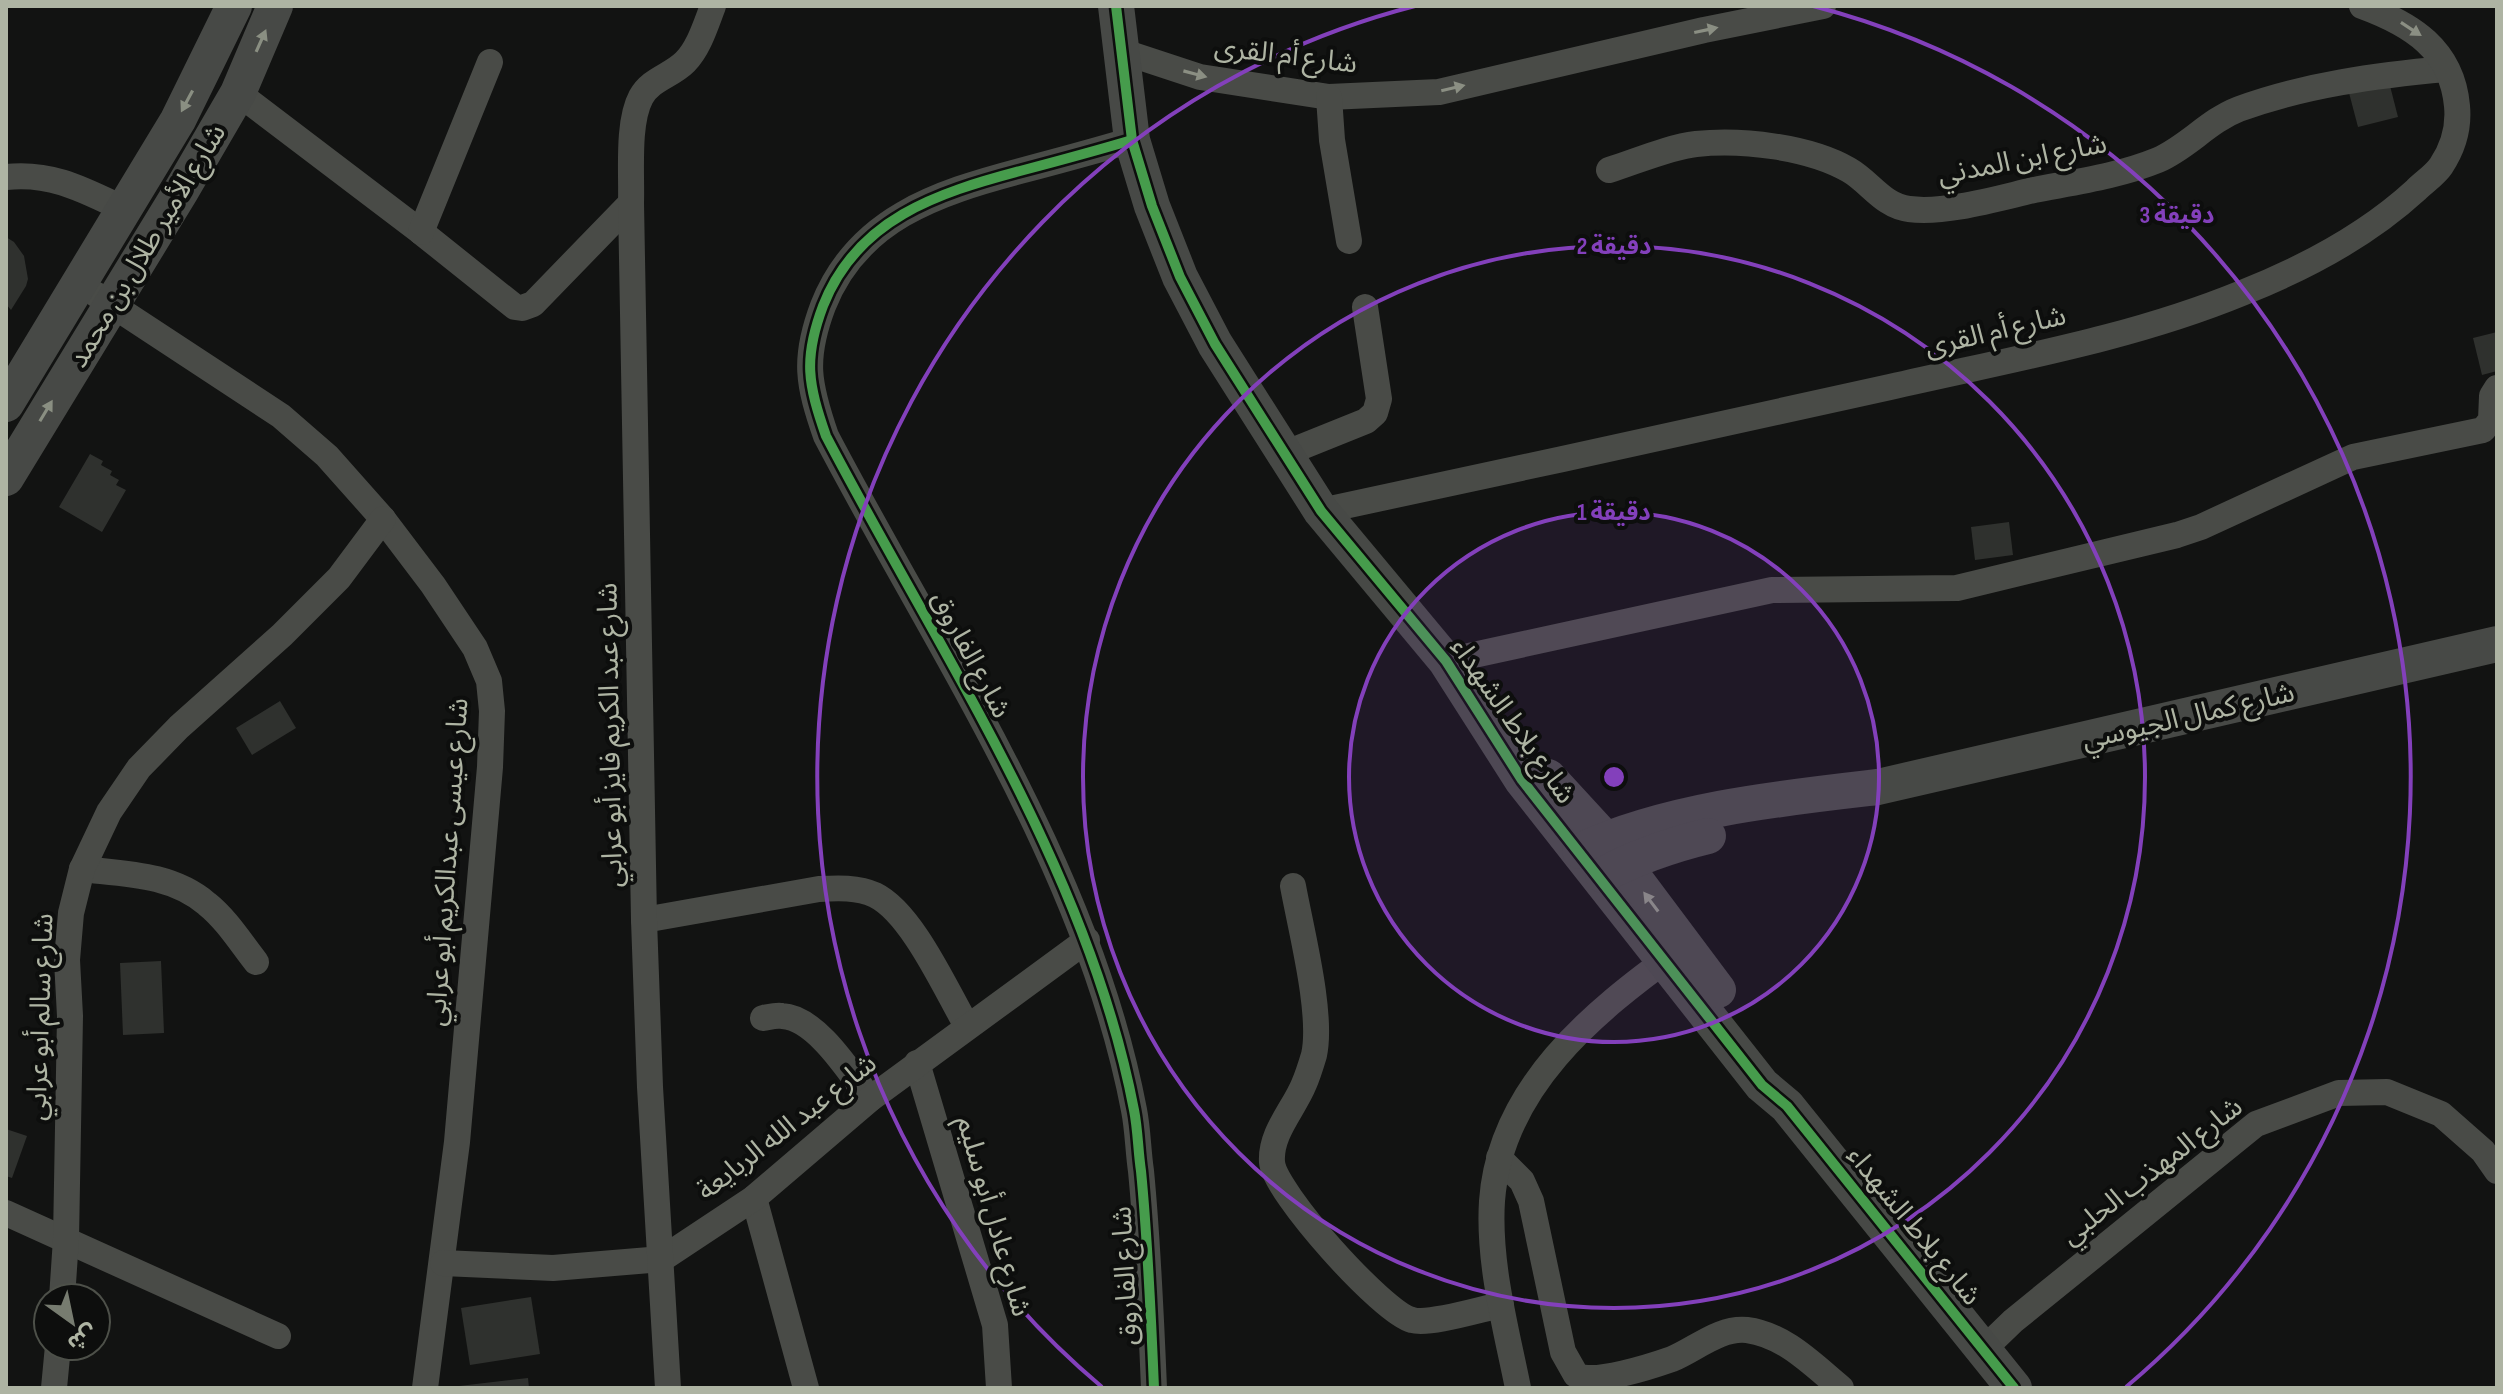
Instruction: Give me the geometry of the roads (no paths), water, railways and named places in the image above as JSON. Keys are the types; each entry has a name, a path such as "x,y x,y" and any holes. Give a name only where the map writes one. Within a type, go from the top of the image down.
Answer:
{"street":[{"name":"شارع الأمير طلال بن محمد","path":"6,404 178,120 234,6"},
{"name":"شارع الأمير طلال بن محمد","path":"6,478 238,93 275,6"},
{"name":"شارع عبد الكريم فايز أبو عرابي","path":"668,1388 650,1087 644,920 631,203 636,109 650,85 684,63 692,53 713,6"},
{"name":"شارع بلاط الشهداء","path":"1116,6 1132,140 1152,206 1180,277 1215,344 1321,511 1446,661 1492,730 1514,743 1537,764 1674,954 1761,1052 1780,1082 1787,1106 2014,1388"},
{"name":"شارع أم القرى","path":"1121,51 1200,77 1329,97 1439,92 1704,30 1823,6"},
{"name":"شارع أم القرى","path":"1321,511 2122,333 2240,294 2327,254 2367,229 2440,168 2452,145 2458,119 2456,93 2446,69 2427,40 2406,24 2362,6"},
{"path":"421,232 490,62"},
{"name":"شارع ابن المدني","path":"1609,170 1694,144 1786,148 1828,160 1851,171 1887,201 1909,209 1965,205 2122,172 2158,160 2184,146 2224,116 2295,93 2390,74 2446,69"},
{"path":"238,93 515,307 533,304 631,203"},
{"path":"1329,97 1332,140 1349,241"},
{"name":"شارع الفاروق","path":"1132,140 969,184 927,201 888,222 856,250 832,285 813,333 809,369 815,405 826,436 985,728 1047,850 1087,940 1115,1032 1134,1112 1145,1214 1154,1388"},
{"path":"6,177 24,175 64,181 124,209"},
{"name":"شارع عيسى عبدالكريم أبو عرابي","path":"77,283 281,416 327,456 383,519 433,585 475,648 489,681 492,711 457,1142 425,1388"},
{"path":"1284,454 1366,421 1375,413 1379,399 1365,307"},
{"path":"1446,661 1772,590 1957,588 2177,535 2201,527 2353,457 2483,430 2491,420 2492,396 2497,388"},
{"name":"شارع سالم أبو عرابي","path":"63,1282 70,1016 67,960 71,913 82,869 109,812 139,768 179,727 330,588 383,519"},
{"name":"شارع كمال الجيوسي","path":"1602,858 1697,815 1784,798 1878,787 2497,644"},
{"path":"82,869 156,878 185,889 209,905 256,962"},
{"path":"1293,886 1317,1021 1314,1053 1304,1085 1283,1121 1273,1149 1272,1164 1276,1176 1300,1213 1356,1274 1392,1309 1406,1318 1423,1322 1501,1305"},
{"path":"644,920 819,889 841,888 873,894 898,911 967,1026"},
{"name":"شارع عبد الله الربايعة","path":"443,1263 553,1268 662,1259 754,1198 870,1099 1087,940"},
{"path":"1518,1388 1501,1305 1495,1254 1492,1202 1499,1158 1522,1105 1550,1061 1596,1015 1674,954"},
{"path":"763,1018 785,1015 803,1024 826,1042 870,1099"},
{"name":"شارع عادل أبو سليم","path":"917,1063 995,1325 999,1388"},
{"name":"شارع المهذب الحلبي","path":"1984,1349 2013,1321 2256,1124 2324,1098 2339,1093 2387,1092 2441,1114 2483,1151 2497,1171"},
{"path":"1499,1158 1522,1181 1531,1201 1563,1352 1576,1375 1590,1379 1673,1359 1709,1339 1745,1330 1778,1339 1841,1388"},
{"path":"754,1198 806,1388"},
{"path":"6,1213 278,1336"},
{"path":"54,1388 56,1362"}]}
